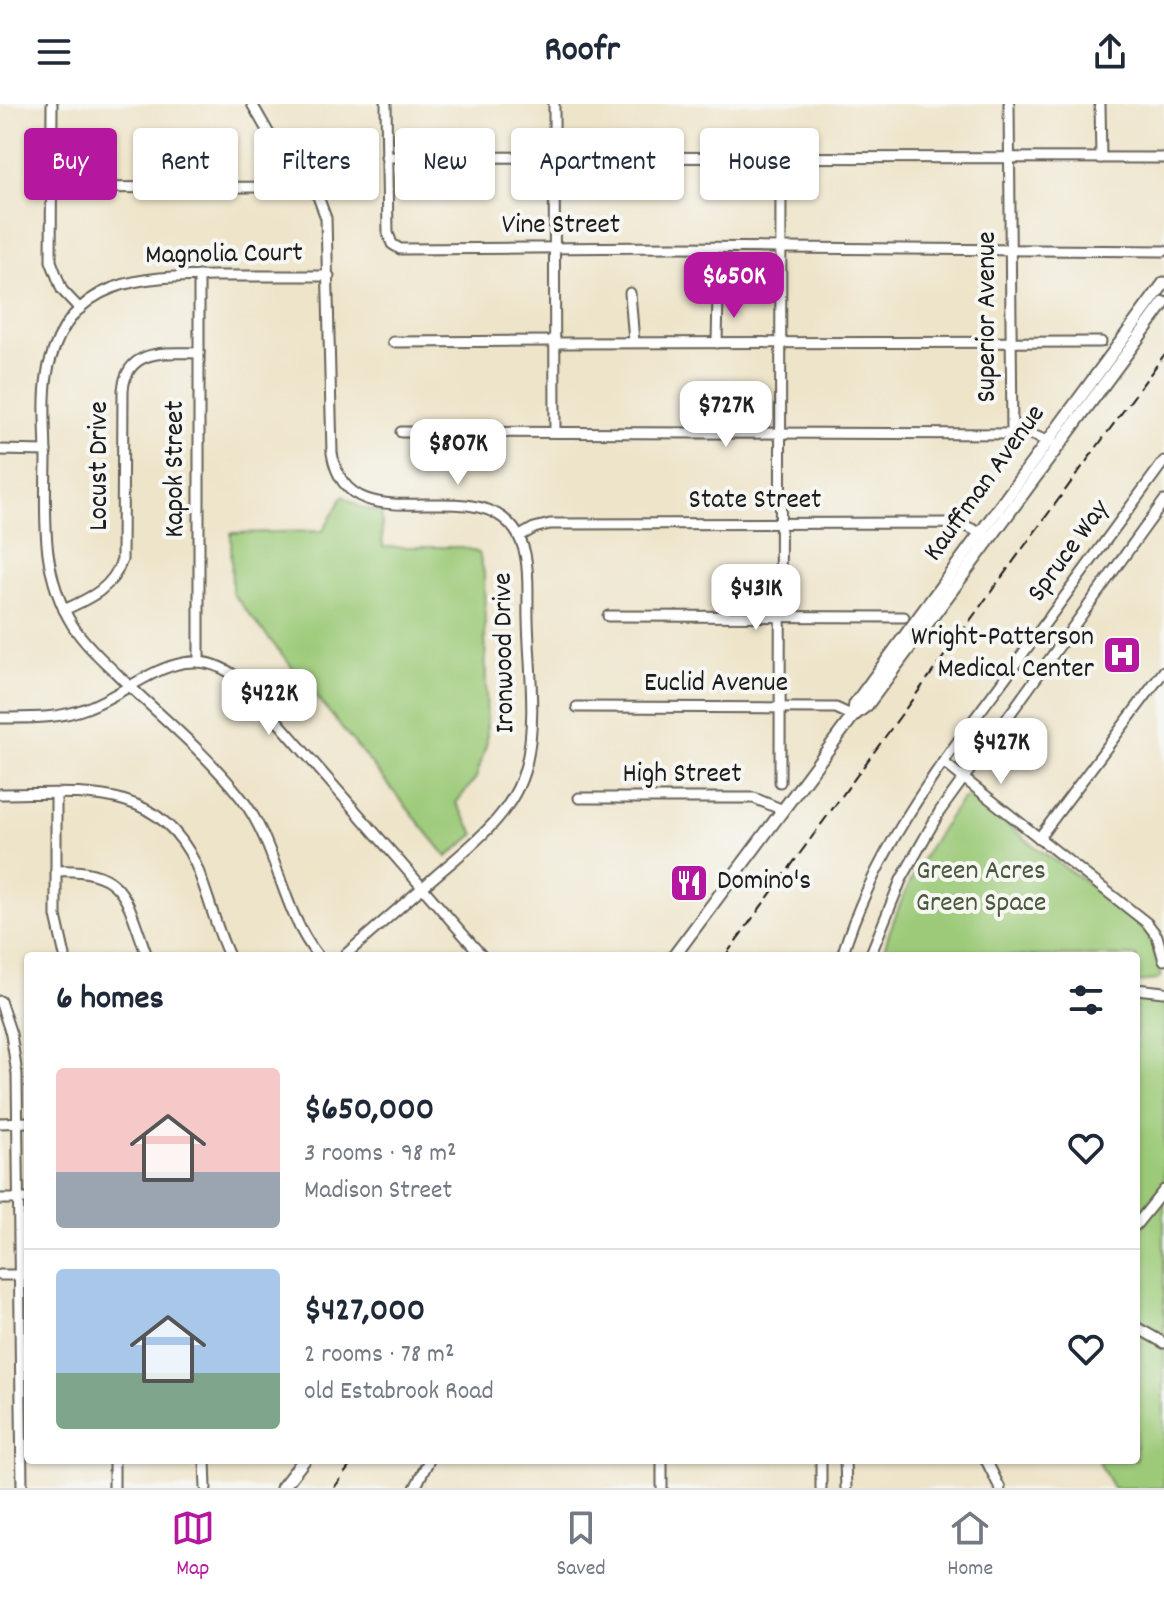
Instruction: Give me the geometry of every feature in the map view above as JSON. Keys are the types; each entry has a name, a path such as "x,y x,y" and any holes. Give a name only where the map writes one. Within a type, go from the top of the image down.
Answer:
{"main road":[{"name":"Kauffman Avenue","path":"677,952 853,716 875,694 1164,283"},
{"name":"Kauffman Avenue","path":"1053,444 1164,303"},
{"path":"282,1488 301,1464"}],"street":[{"path":"52,104 52,128"},
{"name":"Ironwood Drive","path":"252,104 264,128"},
{"path":"386,104 386,157 511,157"},
{"path":"554,104 554,128"},
{"name":"Superior Avenue","path":"1009,104 1012,434"},
{"path":"1100,104 1101,158"},
{"name":"Vine Street","path":"386,157 388,233 392,244 404,250 1164,251"},
{"path":"819,158 1164,158"},
{"path":"117,188 254,187"},
{"path":"51,200 53,269 62,290 80,309 59,339 49,364 46,384 46,540 53,579 64,610 87,645 213,764 244,801 272,856 300,929 315,952"},
{"name":"Ironwood Drive","path":"320,200 327,226 332,453 342,480 358,495 378,503 483,507 504,519 520,536 527,560 531,731 527,763 517,789 500,817 349,952"},
{"path":"555,200 555,432"},
{"path":"780,782 781,200"},
{"name":"Magnolia Court","path":"80,309 124,282 155,276 329,276"},
{"name":"Kapok Street","path":"199,276 199,662"},
{"path":"630,293 634,342"},
{"path":"717,343 718,296"},
{"path":"393,342 1101,342"},
{"name":"Locust Drive","path":"64,610 102,591 113,579 122,560 123,390 127,373 138,360 149,355 199,353"},
{"path":"401,432 1030,434 1053,444"},
{"path":"0,450 46,451"},
{"name":"Spruce Way","path":"844,952 873,876 900,825 1164,461"},
{"name":"Spruce Way","path":"872,952 901,880 924,836 1164,501"},
{"name":"State Street","path":"520,536 550,524 948,523 986,535"},
{"path":"608,616 904,617"},
{"path":"0,718 63,715 101,702 168,666 199,662 225,670 245,684 479,952"},
{"path":"1039,838 1164,671"},
{"name":"Euclid Avenue","path":"577,707 836,708 853,716"},
{"path":"943,762 1147,923 1157,936 1164,960"},
{"path":"0,794 96,793 118,797 148,810 170,827 194,861 228,952"},
{"path":"56,794 57,927 64,952"},
{"name":"High Street","path":"579,798 754,798 783,810"},
{"path":"56,871 86,870 115,884 129,905 146,952"},
{"path":"1140,989 1164,992"},
{"path":"0,1001 16,1060 23,1122 22,1488"},
{"path":"0,1123 23,1122"},
{"path":"1140,1220 1164,1190"},
{"path":"0,1199 23,1199"},
{"path":"0,1275 24,1275"},
{"path":"1140,1329 1164,1343"},
{"path":"114,1464 114,1488"},
{"path":"205,1464 206,1488"},
{"path":"415,1488 427,1464"},
{"path":"662,1464 662,1488"},
{"path":"821,1464 821,1488"},
{"path":"845,1464 846,1488"},
{"path":"988,1464 1000,1488"}],"green space":[{"path":"343,496 362,508 381,512 383,547 463,547 479,553 484,573 487,742 476,778 456,803 475,834 447,857 232,593 231,533 323,531"},
{"name":"Green Acres Green Space","path":"974,797 1148,931 1161,976 1157,980 1140,982 1140,952 883,952 896,913 914,874 962,799"},
{"path":"1140,996 1164,999 1164,1183 1140,1213"},
{"path":"1164,1198 1164,1488 1113,1488 1100,1464 1140,1464 1140,1229"}],"railway":[{"path":"728,952 1164,355"},
{"path":"334,1488 351,1464"}],"place":[{"name":"Wright-Patterson Medical Center","path":"1122,655"},
{"name":"Domino's","path":"689,883"}]}
